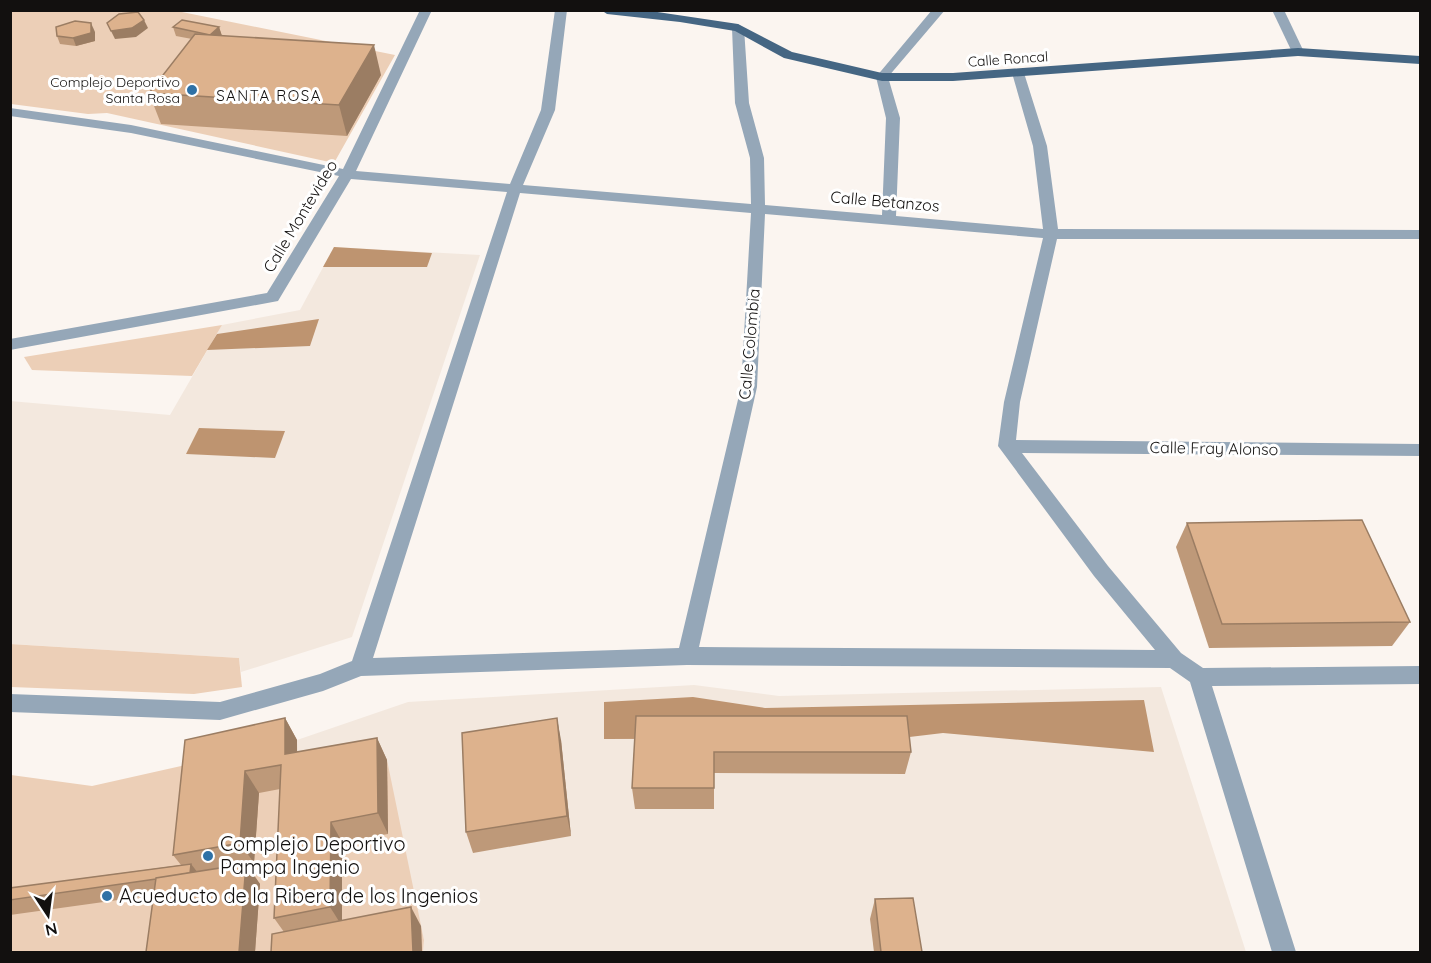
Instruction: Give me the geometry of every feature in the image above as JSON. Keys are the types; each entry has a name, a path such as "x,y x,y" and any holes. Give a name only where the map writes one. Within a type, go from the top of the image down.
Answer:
{"main road":[{"name":"Calle Roncal","path":"607,10 681,14 738,28 788,55 882,77 953,77 1298,52 1420,60"}],"street":[{"name":"Calle Montevideo","path":"10,345 272,297 347,174 426,10"},
{"path":"360,667 515,188 548,110 561,10"},
{"path":"889,219 893,118 882,77 939,10"},
{"path":"1278,10 1298,52"},
{"name":"Calle Colombia","path":"687,656 749,387 758,209 757,158 742,103 738,28"},
{"path":"1018,73 1040,146 1051,234 1012,402 1007,446 1101,572 1174,659 1199,677 1420,675"},
{"name":"Calle Betanzos","path":"10,112 131,129 347,174 1051,234 1420,234"},
{"name":"Calle Fray Alonso","path":"1007,446 1420,450"},
{"path":"10,702 220,711 323,682 360,667 687,656 1174,659"},
{"path":"1199,677 1284,952"}],"shaded area":[{"name":"Complejo Deportivo Santa Rosa","path":"11,11 177,11 395,55 334,163 107,113 88,114 11,104"},
{"path":"334,247 480,255 352,637 241,672 239,658 11,644 10,401 170,415 222,325 300,310"},
{"path":"334,247 432,253 427,267 323,267"},
{"path":"319,319 310,346 207,350 217,334"},
{"path":"222,325 192,376 32,370 24,357"},
{"path":"199,428 285,431 275,458 186,454"},
{"path":"10,644 239,658 242,687 194,694 11,687"},
{"path":"694,685 779,696 1161,687 1246,952 423,952 424,940 421,926 297,776 297,740 408,702"},
{"path":"693,697 765,708 1144,700 1154,752 943,733 901,738 604,739 604,702"},
{"name":"Complejo Deportivo Pampa Ingenio","path":"297,740 298,776 387,760 424,940 423,952 11,952 11,775 92,786"}],"building":[{"path":"138,12 144,20 132,28 111,31 107,23 119,14"},
{"path":"182,20 219,27 210,35 173,27"},
{"path":"75,21 91,23 91,33 73,38 57,36 56,27"},
{"path":"195,34 374,45 339,105 149,93"},
{"path":"1362,520 1410,622 1222,624 1187,523"},
{"path":"636,716 907,716 911,752 714,752 714,788 632,788"},
{"path":"285,718 285,754 377,738 378,813 331,822 330,907 274,918 281,765 245,771 240,843 173,855 185,740"},
{"path":"557,718 567,816 466,832 462,733"},
{"path":"191,864 190,873 10,900 10,888"},
{"path":"246,864 239,952 146,952 156,878"},
{"path":"913,898 922,952 881,952 875,899"},
{"path":"411,907 413,952 271,952 272,934"}],"place":[{"name":"Complejo Deportivo Santa Rosa","path":"192,90"},
{"name":"Complejo Deportivo Pampa Ingenio","path":"208,856"},
{"name":"Acueducto de la Ribera de los Ingenios","path":"107,896"}],"district":[{"name":"SANTA ROSA","path":"269,96"}]}
